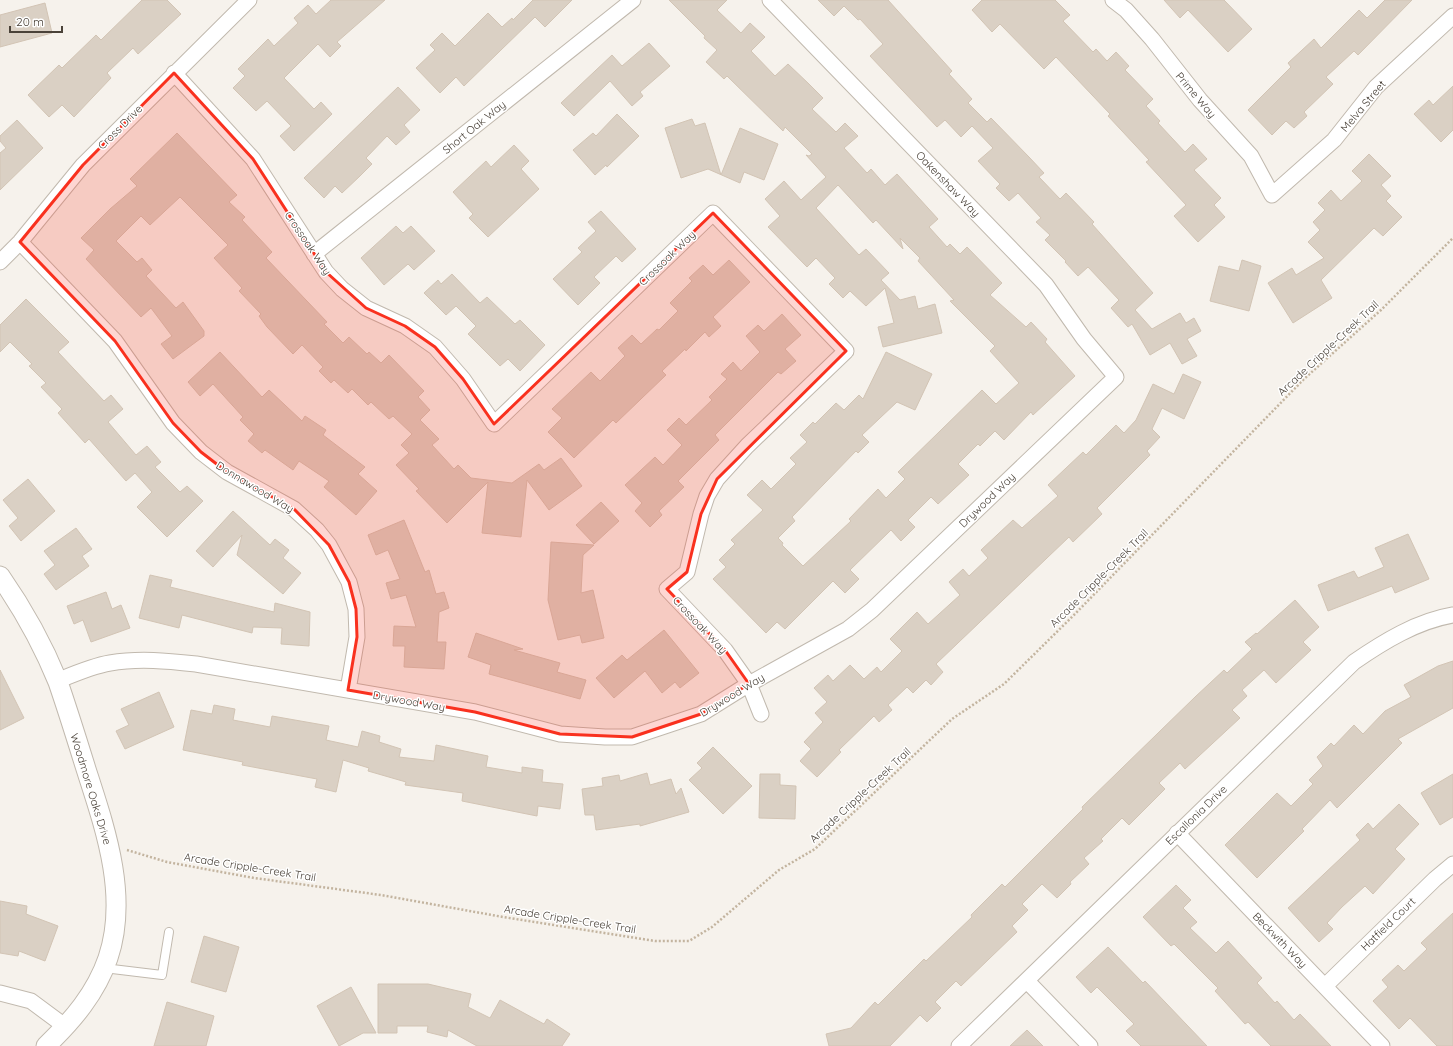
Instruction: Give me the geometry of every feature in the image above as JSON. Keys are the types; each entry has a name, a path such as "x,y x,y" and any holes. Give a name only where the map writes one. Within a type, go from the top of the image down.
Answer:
{"street":[{"name":"Cross Drive","path":"0,262 20,242 82,165 249,0"},
{"name":"Short Oak Way","path":"314,254 633,0"},
{"name":"Oakenshaw Way","path":"770,0 1046,285 1084,339 1116,377"},
{"name":"Prime Way","path":"1113,0 1126,10 1152,39 1200,100 1251,156 1272,195"},
{"name":"Melva Street","path":"1272,195 1334,140 1376,87 1453,16"},
{"name":"Crossoak Way","path":"174,74 253,159 326,272 342,289 366,308 405,326 435,348 463,379 494,424 713,213 846,351 747,446 717,479 707,496 701,514 687,572 667,589 725,650 749,684 761,714"},
{"name":"Donnawood Way","path":"20,242 115,341 173,423 201,452 232,476 294,509 317,530 329,545 349,582 356,609 357,637 348,690"},
{"name":"Drywood Way","path":"57,681 109,663 133,660 196,664 475,712 560,734 632,737 701,714 749,684 848,629 872,610 1116,377"},
{"name":"Woodmore Oaks Drive","path":"0,576 31,626 57,681 101,816 109,847 114,881 116,914 108,957 104,968 97,984 81,1009 66,1027 46,1046"},
{"name":"Escallonia Drive","path":"959,1046 1354,662 1385,641 1418,626 1453,615"},
{"name":"Beckwith Way","path":"1177,833 1382,1046"},
{"name":"Hatfield Court","path":"1325,986 1435,879 1453,864"},
{"path":"1027,981 1090,1046"},
{"path":"0,993 31,1002 66,1027"}],"lane":[{"path":"104,968 162,975 169,932"}],"path":[{"name":"Arcade Cripple-Creek Trail","path":"109,847 130,851 167,862 254,878 381,895 503,917 655,941 689,941 712,927 780,870 815,849 952,720 1004,684 1075,614 1304,379 1381,310 1453,238"}],"highlighted area":[{"path":"174,73 253,159 326,272 366,308 405,326 435,347 463,379 494,424 713,213 846,351 717,479 701,514 687,572 667,589 725,650 749,684 701,714 632,737 560,734 475,712 348,690 357,637 356,609 349,582 329,545 294,509 227,472 201,452 173,423 115,341 20,242 83,165"}],"building":[{"path":"142,0 167,0 181,14 138,54 133,48 107,73 111,78 74,117 62,105 49,117 28,95 59,65 62,68 96,35 101,40"},
{"path":"331,0 385,0 337,42 341,46 330,57 318,44 284,78 314,109 321,102 332,114 294,151 280,136 291,126 267,101 256,111 233,88 245,76 238,69 268,39 274,46 298,23 294,18 308,5 316,14"},
{"path":"533,0 572,0 545,27 535,17 464,86 456,77 440,93 416,68 435,50 430,45 442,33 455,46 488,13 502,27 512,18 513,20"},
{"path":"669,0 727,0 717,10 741,33 750,23 765,37 751,51 775,76 788,64 823,98 812,109 836,132 845,123 858,136 844,148 867,173 871,169 885,185 897,174 938,219 929,227 947,247 950,244 960,254 967,247 1002,283 990,295 1026,327 1031,322 1047,339 1045,342 1075,376 1033,415 1031,412 1004,440 995,431 980,446 978,444 958,464 969,475 938,504 931,497 908,520 915,527 901,541 891,530 850,570 859,579 845,593 833,581 785,629 777,622 766,633 713,579 726,567 719,560 735,544 731,540 763,510 747,495 762,480 771,489 796,464 790,458 807,442 800,435 813,422 815,424 836,403 844,410 859,395 863,399 886,352 932,374 915,410 897,402 862,435 869,442 858,453 856,451 792,517 795,521 778,538 783,543 782,545 803,566 851,521 849,519 878,489 886,498 905,479 898,472 982,390 996,404 1019,383 990,351 995,346 950,301 954,300 918,261 920,258 900,238 903,249 876,220 873,223 838,185 816,208 859,255 866,249 889,273 881,280 900,300 915,296 918,309 935,304 942,333 883,347 878,327 894,323 885,288 866,306 850,291 843,298 829,284 835,278 816,258 807,267 768,227 780,216 765,199 784,181 801,200 826,177 806,155 809,156 812,154 785,127 783,131 727,76 724,79 706,62 717,50"},
{"path":"818,0 888,0 952,71 949,74 972,99 968,103 987,122 991,118 1029,157 1044,173 1039,177 1060,199 1066,193 1094,222 1092,224 1153,293 1135,310 1152,329 1180,313 1186,323 1194,318 1201,331 1187,339 1197,356 1182,364 1170,343 1150,355 1132,324 1128,327 1111,308 1119,300 1088,267 1078,276 1065,262 1066,261 1045,240 1050,235 1036,222 1041,218 1018,193 1009,201 996,188 1000,184 978,161 993,148 972,126 961,137 945,120 937,127 870,56 883,44 860,19 858,20 844,6 834,16"},
{"path":"982,0 1055,0 1070,15 1063,21 1093,52 1096,49 1107,61 1116,52 1129,66 1125,70 1153,99 1146,106 1160,121 1158,123 1185,152 1193,144 1207,159 1194,170 1221,198 1214,205 1225,217 1198,242 1174,216 1186,205 1146,162 1149,160 1108,116 1110,114 1056,57 1044,69 1000,24 992,32 972,10"},
{"path":"1164,0 1224,0 1252,29 1228,52 1188,10 1180,18"},
{"path":"1385,0 1412,0 1358,55 1354,51 1326,77 1333,84 1304,112 1307,116 1294,128 1286,121 1272,135 1248,110 1291,67 1288,63 1314,39 1321,48 1359,10 1367,18"},
{"path":"45,3 52,33 0,47 0,15"},
{"path":"649,43 670,66 640,92 643,96 632,106 610,81 574,116 561,103 612,55 622,66"},
{"path":"1453,86 1453,130 1441,142 1414,114 1429,100 1433,105"},
{"path":"398,87 420,110 404,125 410,132 396,145 387,136 366,158 372,164 360,176 342,193 335,186 324,198 304,178"},
{"path":"617,114 639,136 607,167 606,165 595,175 573,150 593,133 596,136"},
{"path":"692,119 695,126 705,123 721,175 708,169 681,178 665,128"},
{"path":"17,120 43,148 0,190 0,153 6,148 0,141 0,136"},
{"path":"740,128 778,144 764,180 744,172 740,183 721,175"},
{"path":"177,133 237,195 229,202 245,217 242,220 272,252 266,258 327,322 324,324 343,343 349,337 367,354 369,352 381,363 389,355 424,391 418,397 430,410 420,420 439,439 432,445 454,469 458,465 471,478 512,483 539,464 544,470 561,458 582,486 549,510 527,480 521,537 482,533 488,482 447,523 416,491 419,489 396,465 409,453 401,445 412,434 393,416 389,419 371,402 368,405 352,389 348,393 334,380 331,383 319,371 323,367 302,345 293,354 267,327 259,316 261,314 239,291 242,288 214,258 228,245 180,197 150,225 141,216 116,241 137,262 142,258 152,270 146,276 176,308 183,302 204,331 204,336 173,359 161,344 172,336 151,308 141,317 86,259 94,250 81,238 110,209 137,186 130,179"},
{"path":"514,145 529,161 521,169 539,189 488,237 469,218 473,214 453,192 486,161 491,167"},
{"path":"1369,154 1391,176 1381,185 1391,196 1386,201 1402,217 1383,236 1374,228 1321,280 1332,298 1293,323 1268,283 1292,268 1296,275 1324,258 1308,242 1320,230 1313,222 1325,210 1318,203 1331,190 1341,201 1362,181 1352,171"},
{"path":"601,211 636,249 622,262 616,256 594,277 600,283 578,305 553,279 582,252 578,248 596,231 588,222"},
{"path":"396,226 403,233 411,226 435,251 414,270 408,264 384,285 361,258"},
{"path":"729,260 750,282 713,317 721,326 709,337 705,332 686,351 685,349 662,371 666,375 616,423 613,420 574,458 548,432 562,418 552,409 591,372 600,381 625,356 618,348 632,335 641,344 657,329 659,330 678,311 670,303 692,281 689,278 703,265 713,275"},
{"path":"1242,260 1261,266 1249,311 1210,301 1219,266 1239,271"},
{"path":"452,274 480,303 487,297 515,324 520,320 545,345 520,371 508,359 500,366 468,334 476,326 456,306 446,315 424,293 438,280 441,284"},
{"path":"26,299 69,342 58,352 104,401 111,395 123,409 108,422 136,455 147,446 161,462 155,467 180,492 187,486 203,501 167,537 137,507 152,492 135,473 126,481 89,439 85,443 58,413 62,409 41,387 46,383 29,366 32,364 10,342 0,352 0,325"},
{"path":"782,314 801,335 785,349 796,361 781,374 778,372 715,435 719,440 678,481 684,487 659,511 662,515 650,527 635,511 642,503 625,485 655,457 663,465 682,445 667,430 679,418 686,425 712,400 709,397 727,379 721,374 733,362 741,371 760,352 746,336 758,325 764,331"},
{"path":"220,352 262,397 269,390 302,421 305,416 326,430 323,435 365,467 358,474 377,491 356,515 324,487 329,481 299,461 293,470 265,450 262,453 248,441 254,434 240,420 243,417 213,384 200,396 188,382"},
{"path":"1183,374 1201,382 1184,419 1162,408 1152,429 1160,437 1147,451 1150,455 1097,508 1102,514 1073,542 1069,537 936,664 943,672 931,685 926,680 913,693 907,687 888,705 892,710 879,722 874,716 839,750 841,752 817,777 800,761 811,749 804,742 823,722 815,713 827,702 814,688 828,675 833,681 850,665 864,679 877,667 881,672 902,651 890,639 917,612 928,624 960,595 949,582 963,569 969,576 988,558 981,550 1013,520 1022,528 1058,496 1048,485 1083,452 1086,455 1116,425 1124,433 1136,420 1153,384 1174,394"},
{"path":"28,479 55,511 21,541 9,526 18,518 3,500"},
{"path":"601,502 619,521 594,544 576,525"},
{"path":"233,511 270,545 275,539 289,550 283,558 301,573 283,594 237,555 242,535 213,567 196,551"},
{"path":"404,520 425,572 429,570 436,594 444,592 449,608 439,612 437,642 446,642 444,669 404,667 405,646 393,646 394,626 416,627 406,595 391,599 386,583 400,579 388,550 376,555 368,535"},
{"path":"76,528 92,549 82,556 89,566 56,590 44,574 55,565 44,551"},
{"path":"1408,534 1429,579 1395,593 1392,586 1328,611 1318,585 1354,571 1358,578 1384,567 1375,548"},
{"path":"551,542 594,545 583,555 581,593 593,590 604,638 582,643 580,635 558,640 548,600"},
{"path":"150,575 172,580 170,587 274,612 275,603 310,612 309,646 281,644 282,628 253,627 252,633 182,615 179,628 139,618"},
{"path":"106,592 112,609 121,605 130,628 91,642 83,620 74,624 67,606"},
{"path":"1295,600 1319,627 1303,642 1311,650 1276,683 1264,670 1242,690 1247,696 1232,710 1240,718 1185,769 1180,763 1159,783 1165,789 1129,825 1122,818 1101,839 1103,841 1084,858 1089,864 1070,882 1071,884 1057,898 1042,884 1022,904 1028,910 1012,926 1017,932 961,986 956,981 935,1002 941,1008 927,1022 920,1015 890,1046 829,1046 826,1034 851,1028 875,1002 878,1005 924,959 926,961 972,917 971,915 1002,884 1005,887 1083,809 1082,807 1195,697 1224,670 1227,673 1252,649 1245,642 1256,633 1257,634"},
{"path":"664,630 699,673 680,688 675,682 662,693 645,671 614,698 596,678 622,655 627,660"},
{"path":"476,633 523,649 514,650 560,663 557,672 586,680 580,699 489,674 491,665 468,657"},
{"path":"1453,661 1453,708 1398,739 1402,743 1337,808 1330,800 1302,829 1304,831 1257,878 1225,845 1277,793 1291,806 1313,784 1309,780 1323,766 1317,757 1331,743 1334,746 1354,725 1363,734 1385,711 1411,697 1404,685 1438,666"},
{"path":"0,670 24,718 0,730"},
{"path":"159,692 174,727 125,749 116,731 129,725 121,709"},
{"path":"214,705 235,709 233,720 270,727 272,716 329,726 326,740 358,747 362,731 380,736 379,742 401,749 399,757 434,761 436,745 488,756 486,767 522,773 522,767 543,770 542,782 563,784 560,809 538,806 537,816 462,801 463,793 405,785 406,782 368,771 369,768 343,760 336,792 315,787 317,779 242,765 243,762 183,750 191,710 212,714"},
{"path":"713,747 752,786 723,814 689,780 702,768 697,763"},
{"path":"647,773 650,785 671,779 676,794 681,788 689,812 640,826 640,824 596,830 594,815 585,815 582,789 603,786 602,778 619,775 620,781"},
{"path":"760,774 780,774 780,785 796,786 795,819 759,818"},
{"path":"1453,774 1453,817 1440,825 1421,793"},
{"path":"1399,804 1419,824 1395,849 1405,859 1373,894 1365,886 1342,907 1327,923 1333,929 1319,942 1288,908 1360,840 1356,835 1368,823 1373,829"},
{"path":"1176,885 1191,900 1183,908 1197,922 1190,928 1216,953 1228,941 1262,978 1257,983 1275,1003 1277,1001 1294,1020 1300,1014 1331,1046 1271,1046 1248,1022 1245,1024 1215,991 1218,988 1174,944 1171,946 1143,917"},
{"path":"0,901 27,906 26,914 58,926 45,961 19,951 18,956 0,953"},
{"path":"1453,913 1453,1046 1437,1046 1410,1018 1399,1029 1373,1001 1388,987 1382,980 1398,965 1404,971 1427,949 1421,943"},
{"path":"204,936 239,947 226,992 191,982"},
{"path":"1108,947 1143,983 1145,981 1207,1046 1141,1046 1126,1031 1134,1024 1097,987 1091,993 1076,977"},
{"path":"378,984 428,984 471,994 468,1007 490,1018 500,1000 544,1024 547,1019 570,1034 562,1046 477,1046 448,1030 447,1037 427,1032 428,1026 397,1026 397,1033 378,1033"},
{"path":"351,987 376,1033 363,1033 339,1046 317,1006"},
{"path":"167,1002 214,1016 206,1046 154,1046"},
{"path":"1027,1030 1043,1046 1010,1046"}]}
